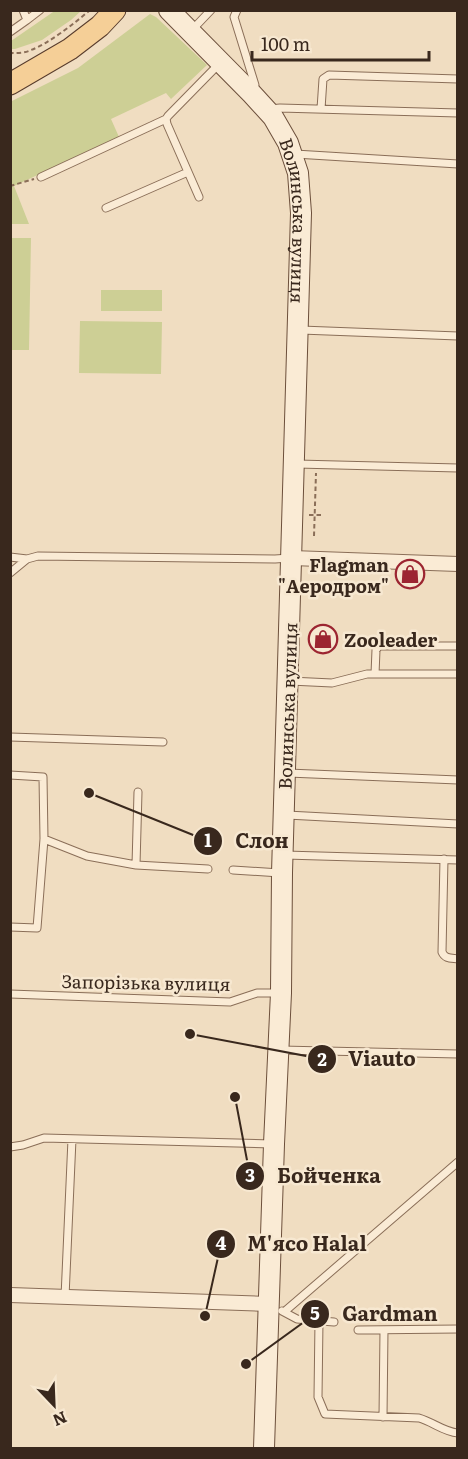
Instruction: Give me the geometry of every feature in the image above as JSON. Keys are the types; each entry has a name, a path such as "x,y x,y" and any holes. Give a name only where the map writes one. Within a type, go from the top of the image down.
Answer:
{"main road":[{"path":"10,84 70,50 116,10"},
{"path":"10,67 40,67"}],"street":[{"name":"Волинська вулиця","path":"169,10 273,117 288,143 298,173 302,213 285,773 281,993 274,1144 277,1308 264,1449"},
{"path":"292,558 458,564"},
{"path":"10,1295 277,1308"}],"lane":[{"path":"23,10 27,20"},
{"path":"10,32 40,10"},
{"path":"190,32 211,10"},
{"path":"237,10 234,17 255,85 252,94"},
{"path":"41,177 166,119 221,62"},
{"path":"321,109 323,79 329,75 458,79"},
{"path":"266,110 280,108 458,113"},
{"path":"166,119 199,197"},
{"path":"291,154 458,164"},
{"path":"106,208 188,172"},
{"path":"298,330 458,336"},
{"path":"294,464 458,468"},
{"path":"10,557 27,559 38,556 292,558"},
{"path":"10,573 27,559"},
{"path":"375,674 376,650 379,646 458,646"},
{"path":"288,681 332,682 367,674 458,674"},
{"path":"10,737 163,742"},
{"path":"285,773 458,780"},
{"path":"10,775 43,777 44,839 37,928 10,927"},
{"path":"136,865 138,792"},
{"path":"284,815 458,824"},
{"path":"44,839 87,856 136,865 208,869"},
{"path":"444,859 442,952 447,958 458,959"},
{"path":"232,870 283,864 458,860"},
{"name":"Запорізька вулиця","path":"10,994 230,1002 257,993 281,993"},
{"path":"278,1050 458,1054"},
{"path":"10,1147 44,1138 274,1144"},
{"path":"65,1297 72,1139"},
{"path":"334,1322 297,1319 277,1308 458,1161"},
{"path":"319,1321 318,1397 326,1414 419,1418 458,1433"},
{"path":"358,1330 458,1329"},
{"path":"383,1417 384,1330"}],"path":[{"path":"10,55 38,47 75,23 90,10"},
{"path":"10,186 41,177"},
{"path":"314,536 316,464"},
{"path":"309,515 321,515"}],"green space":[{"path":"56,10 81,11 42,40 11,49 11,41"},
{"path":"150,14 207,65 171,99 166,93 111,119 119,137 14,186 29,224 11,224 10,102 78,68"},
{"path":"11,238 31,238 29,350 11,350"},
{"path":"101,290 162,290 162,311 101,311"},
{"path":"80,321 162,322 161,374 79,373"}],"place":[{"name":"Flagman \"Аеродром\"","path":"410,574"},
{"name":"Zooleader","path":"323,639"},
{"name":"Слон","path":"89,793"},
{"name":"Viauto","path":"190,1034"},
{"name":"Бойченка","path":"235,1097"},
{"name":"М'ясо Halal","path":"205,1316"},
{"name":"Gardman","path":"246,1364"}]}
